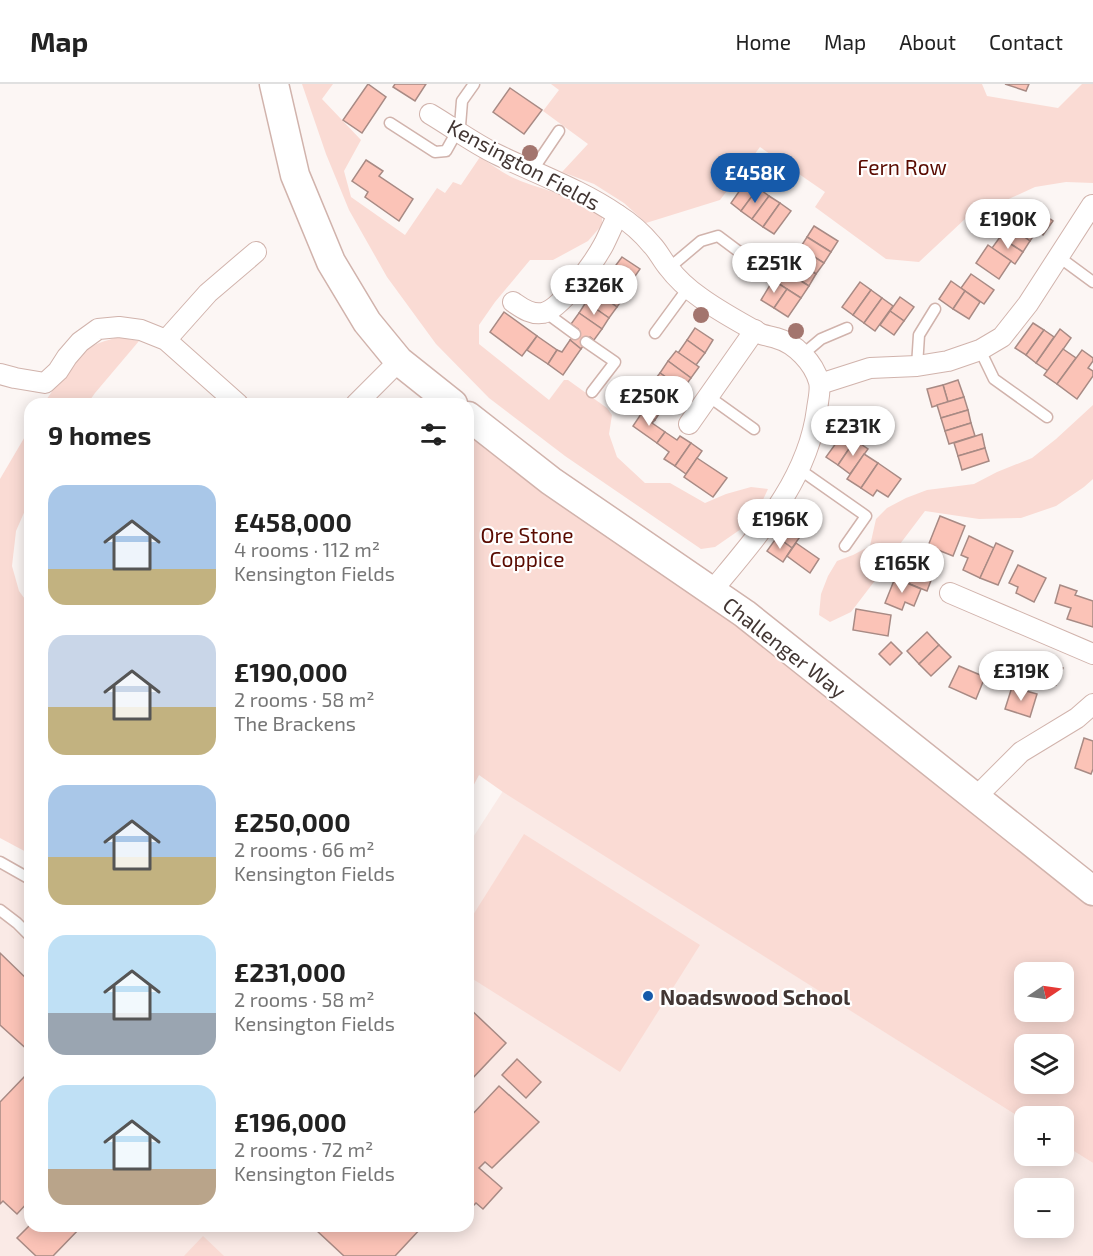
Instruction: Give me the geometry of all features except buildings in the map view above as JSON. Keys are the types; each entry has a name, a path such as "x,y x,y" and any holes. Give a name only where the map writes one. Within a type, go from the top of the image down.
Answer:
{"street":[{"path":"274,84 295,175 331,262 367,322 399,361 445,398"},
{"name":"Kensington Fields","path":"430,114 493,153 596,201 618,215 636,228 653,245 669,268 688,288 728,316 795,348 813,369 820,384"},
{"path":"712,591 784,499 808,448 816,423 820,384 870,368 948,362 980,350 1002,337 1028,303 1092,205"},
{"name":"Kensington Fields","path":"545,312 561,301 591,264 618,215"},
{"path":"166,340 208,293 256,252"},
{"path":"513,302 527,311 545,312"},
{"path":"0,374 45,383 58,371 80,342 98,329 119,327 141,330 166,340 231,398"},
{"path":"689,424 755,330"},
{"path":"362,398 399,361"},
{"name":"Challenger Way","path":"474,421 551,482 745,614 1093,891"},
{"path":"950,593 1093,654"},
{"path":"976,797 1021,752 1077,718 1093,704"}],"lane":[{"path":"390,123 435,152 446,151 460,126 462,100 474,84"},
{"path":"532,171 559,131"},
{"path":"669,268 701,241 718,237 750,260"},
{"path":"1059,257 1093,282"},
{"path":"655,333 688,288"},
{"path":"917,366 919,335 935,309"},
{"path":"545,312 575,334"},
{"path":"802,356 821,339 847,328"},
{"path":"586,342 615,362 592,392"},
{"path":"980,350 994,379 1047,417"},
{"path":"708,396 754,429"},
{"path":"799,469 866,516 845,546"},
{"path":"0,862 24,876"},
{"path":"0,910 24,930"}],"shaded area":[{"name":"Noadswood School","path":"503,791 1014,1114 1014,1166 1074,1166 1074,1151 1093,1163 1093,1256 0,1256 0,856 24,868 24,1232 474,1232 474,836"}],"green space":[{"path":"302,84 333,84 322,99 361,140 344,171 351,197 405,235 437,188 445,193 453,182 461,185 480,157 511,177 572,198 602,215 602,225 588,241 553,260 530,260 479,325 479,344 549,400 564,380 568,380 607,408 612,415 609,434 617,457 645,483 670,483 705,503 751,487 768,489 760,506 741,529 715,547 701,549 565,456 489,398 436,344 387,277 349,210 326,154"},
{"name":"Fern Row","path":"551,84 982,84 987,96 1058,108 1082,84 1093,84 1093,183 1066,182 1035,187 965,219 919,262 886,259 815,207 825,192 760,147 720,200 646,223 624,203 594,184 562,172 588,144 543,111 559,90"},
{"path":"118,337 139,341 92,398 48,398 79,357 97,344"},
{"path":"1093,405 1093,479 1084,487 1056,506 1021,518 979,519 925,511 851,612 830,622 819,615 821,594 837,561 870,546 876,519 887,508 927,490 974,484 1032,458"},
{"path":"24,438 24,513 16,531 12,566 19,591 24,598 24,851 0,838 0,479"},
{"name":"Ore Stone Coppice","path":"474,439 749,628 1093,903 1093,1163 1074,1151 1074,1106 1014,1106 1014,1114 479,775 474,785"},
{"path":"524,834 700,945 620,1072 474,980 474,913"},
{"path":"203,1236 224,1256 184,1256"}],"place":[{"name":"Noadswood School","path":"648,996"}]}
